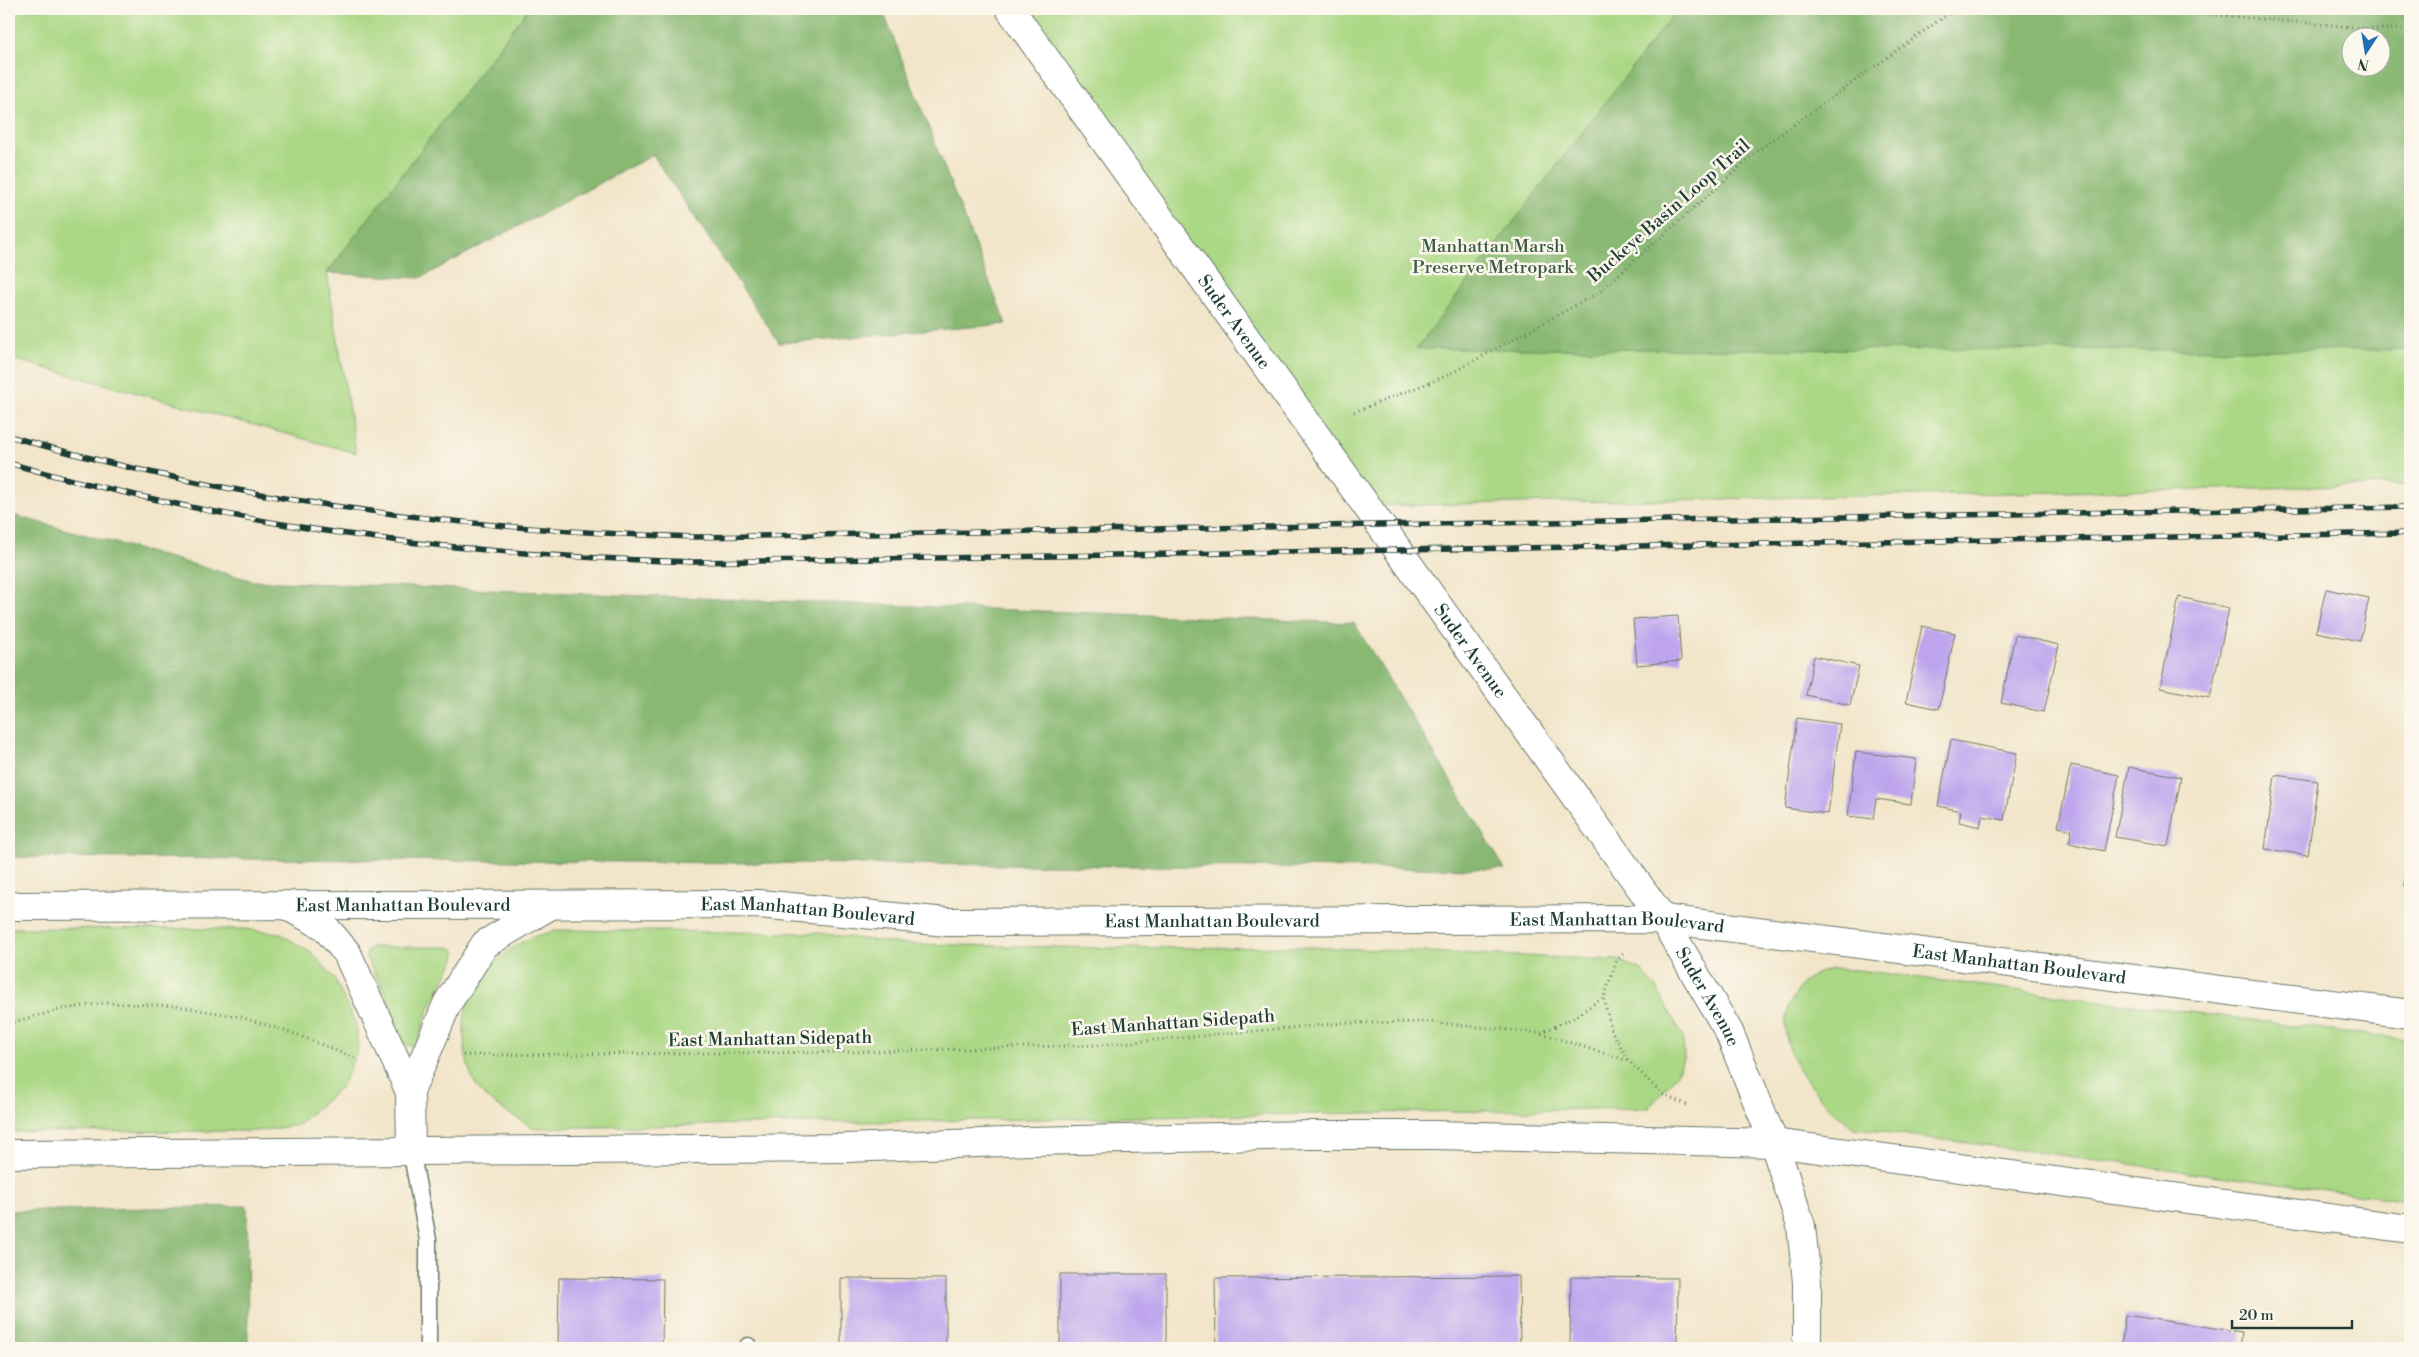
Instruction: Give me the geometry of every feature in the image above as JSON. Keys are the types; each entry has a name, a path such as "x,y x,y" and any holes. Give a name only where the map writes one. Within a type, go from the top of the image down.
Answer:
{"street":[{"name":"Suder Avenue","path":"1010,9 1663,919 1729,1032 1774,1142 1801,1226 1806,1282 1807,1348"},
{"name":"East Manhattan Boulevard","path":"9,906 759,904 946,922 1663,919 2410,1014"},
{"path":"287,906 324,926 347,953 410,1092"},
{"path":"411,1150 410,1092 447,1004 486,944 549,906"},
{"path":"9,1154 846,1148 1030,1141 1311,1135 1443,1135 1774,1142 2410,1229"}],"lane":[{"path":"411,1150 428,1240 428,1348"}],"path":[{"name":"Buckeye Basin Loop Trail","path":"1354,412 1444,377 1598,293 1760,149 1955,9"},
{"path":"2147,9 2377,29 2410,29"},
{"path":"1540,1033 1573,1018 1604,997 1617,960 1663,919"},
{"name":"East Manhattan Sidepath","path":"1604,997 1611,1030 1629,1061 1662,1094 1688,1105"},
{"path":"9,1023 63,1009 104,1003 176,1006 241,1017 298,1035 355,1059 393,1057"},
{"name":"East Manhattan Sidepath","path":"425,1056 848,1052 1099,1045 1344,1023 1428,1022 1540,1033 1629,1061"}],"green space":[{"path":"9,9 528,9 327,273 356,453 9,358"},
{"path":"528,9 882,9 1006,324 779,343 653,155 420,278 327,273"},
{"name":"Manhattan Marsh Preserve Metropark","path":"1010,9 2410,9 2410,485 1367,506"},
{"path":"1677,9 2410,9 2410,350 1416,349"},
{"path":"9,514 254,581 1354,623 1505,869 9,857"},
{"path":"9,928 244,929 281,934 313,954 334,978 356,1024 358,1049 342,1086 298,1125 259,1131 9,1132"},
{"path":"558,930 817,933 901,944 1110,948 1310,947 1617,960 1640,969 1657,989 1683,1037 1684,1056 1677,1074 1649,1108 534,1128 495,1104 476,1085 471,1075 465,1052 465,1015 467,1003 475,986 486,971 501,957 526,940"},
{"path":"372,947 449,947 455,950 455,959 430,1006 417,1042 413,1046 405,1045 401,1042 387,996 366,958 367,951"},
{"path":"1832,969 1858,970 2410,1040 2410,1201 1854,1128 1826,1103 1800,1072 1791,1054 1786,1036 1786,1018 1792,1000 1800,987 1818,973"},
{"path":"247,1206 248,1348 9,1348 9,1211"}],"building":[{"path":"2326,589 2369,598 2360,641 2316,632"},
{"path":"2179,597 2229,608 2210,698 2160,688"},
{"path":"1678,616 1681,661 1637,665 1633,619"},
{"path":"1922,626 1955,633 1939,709 1906,702"},
{"path":"2015,635 2059,645 2044,712 2001,703"},
{"path":"1814,656 1859,666 1850,705 1806,695"},
{"path":"1797,718 1840,724 1828,814 1785,808"},
{"path":"1951,740 2017,753 2004,820 1982,816 1980,827 1959,822 1961,811 1938,806"},
{"path":"1856,752 1916,759 1911,804 1876,799 1873,819 1848,816"},
{"path":"2071,765 2119,775 2104,851 2069,843 2072,830 2058,827"},
{"path":"2129,767 2181,777 2168,846 2115,837"},
{"path":"2275,775 2318,781 2308,855 2265,849"},
{"path":"2410,844 2410,887 2404,886"},
{"path":"1060,1274 1166,1274 1166,1348 1060,1348"},
{"path":"1519,1276 1520,1348 1216,1348 1215,1278"},
{"path":"1571,1277 1678,1278 1677,1348 1570,1348"},
{"path":"559,1278 663,1279 662,1348 558,1348"},
{"path":"841,1278 946,1279 946,1348 841,1348"},
{"path":"2125,1315 2242,1332 2240,1348 2121,1348"}],"railway":[{"path":"9,436 93,459 178,478 263,495 349,508 521,527 695,537 2410,507"},
{"path":"9,463 144,497 280,524 349,534 417,543 555,556 694,562 2410,533"}]}
